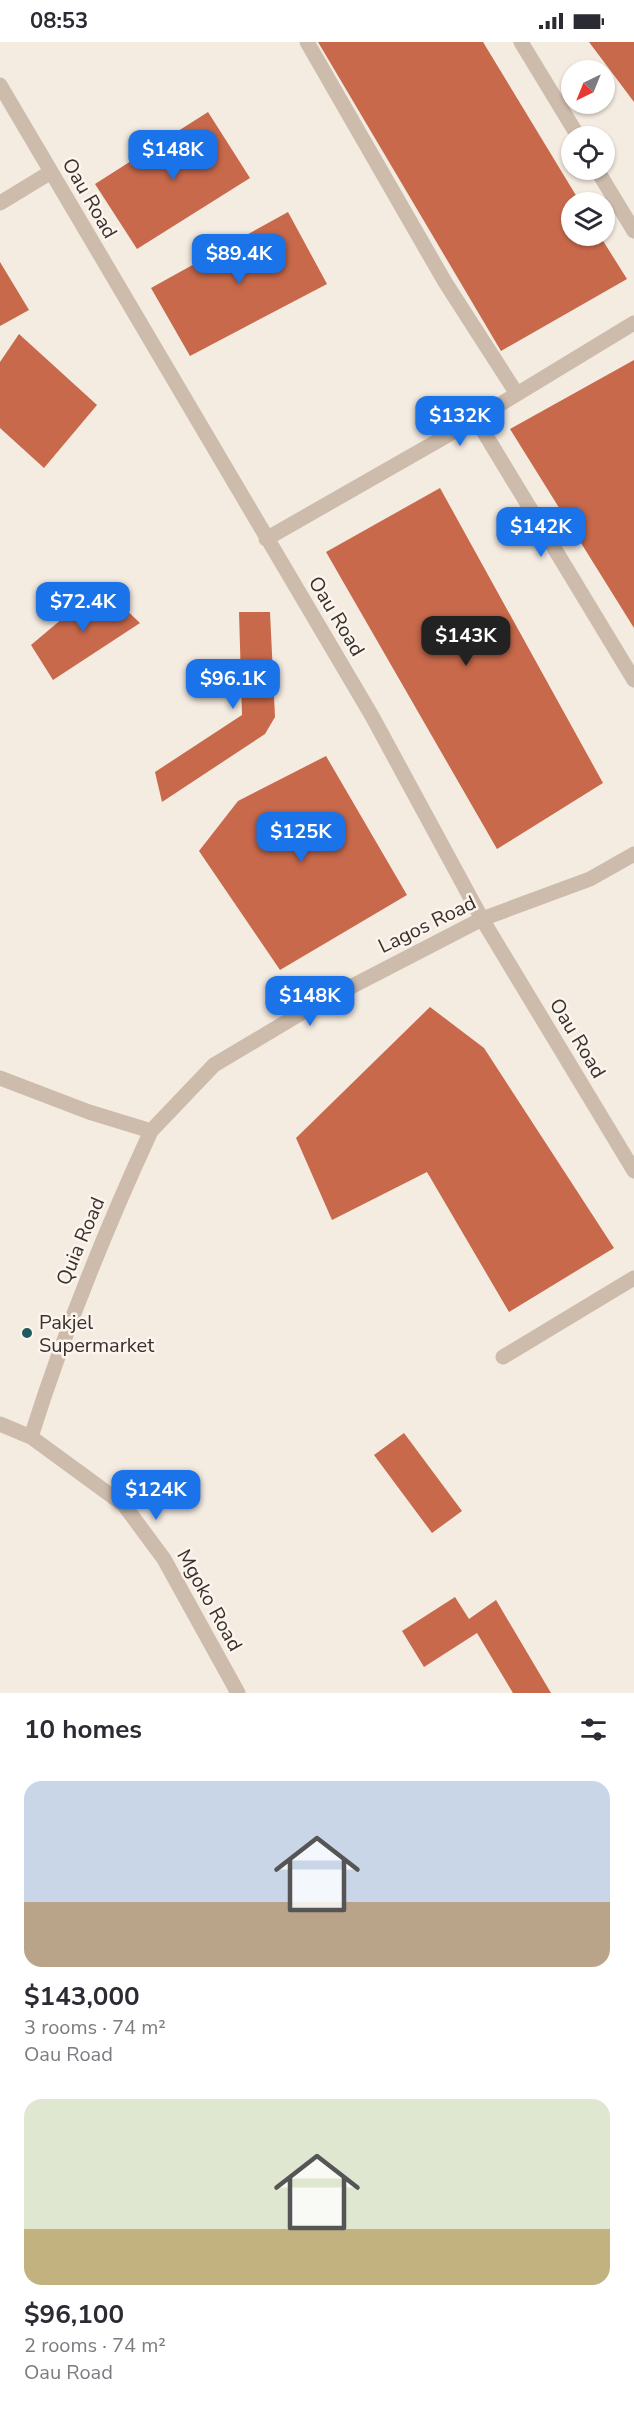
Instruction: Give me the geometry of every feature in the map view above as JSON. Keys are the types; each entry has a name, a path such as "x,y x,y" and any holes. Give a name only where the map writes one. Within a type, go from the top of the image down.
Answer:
{"street":[{"path":"307,42 445,282 518,394"},
{"path":"521,42 572,126"},
{"name":"Oau Road","path":"0,85 372,716 482,919 634,1171"},
{"path":"0,203 51,172"},
{"path":"603,180 634,231"},
{"path":"266,539 476,419 634,323"},
{"path":"476,419 634,680"},
{"name":"Lagos Road","path":"151,1131 214,1065 308,1009 482,919 590,879 634,854"},
{"path":"0,1078 89,1112 151,1131"},
{"name":"Quia Road","path":"31,1437 54,1364 84,1283 151,1131"},
{"path":"503,1357 634,1278"},
{"name":"Mgoko Road","path":"0,1424 31,1437 124,1505 164,1559 238,1693"}],"building":[{"path":"318,42 483,42 561,171 561,180 567,180 574,192 561,192 561,246 606,246 627,279 501,351"},
{"path":"589,42 634,42 634,102 615,77 615,60 602,60"},
{"path":"208,112 250,178 137,249 95,184"},
{"path":"288,212 327,284 190,356 151,288"},
{"path":"0,262 29,310 0,326"},
{"path":"19,334 97,405 44,468 0,428 0,362"},
{"path":"634,360 634,628 510,429"},
{"path":"440,488 603,783 497,849 326,552"},
{"path":"101,586 140,623 53,680 31,645"},
{"path":"239,612 270,612 275,717 265,734 162,802 155,772 242,715"},
{"path":"326,756 407,895 280,970 199,851 238,801"},
{"path":"430,1007 484,1048 614,1248 509,1312 427,1172 332,1220 296,1138"},
{"path":"404,1433 462,1511 432,1533 374,1455"},
{"path":"455,1597 469,1619 496,1600 551,1693 513,1693 477,1633 424,1667 402,1631"}],"place":[{"name":"Pakjel Supermarket","path":"27,1333"}]}
